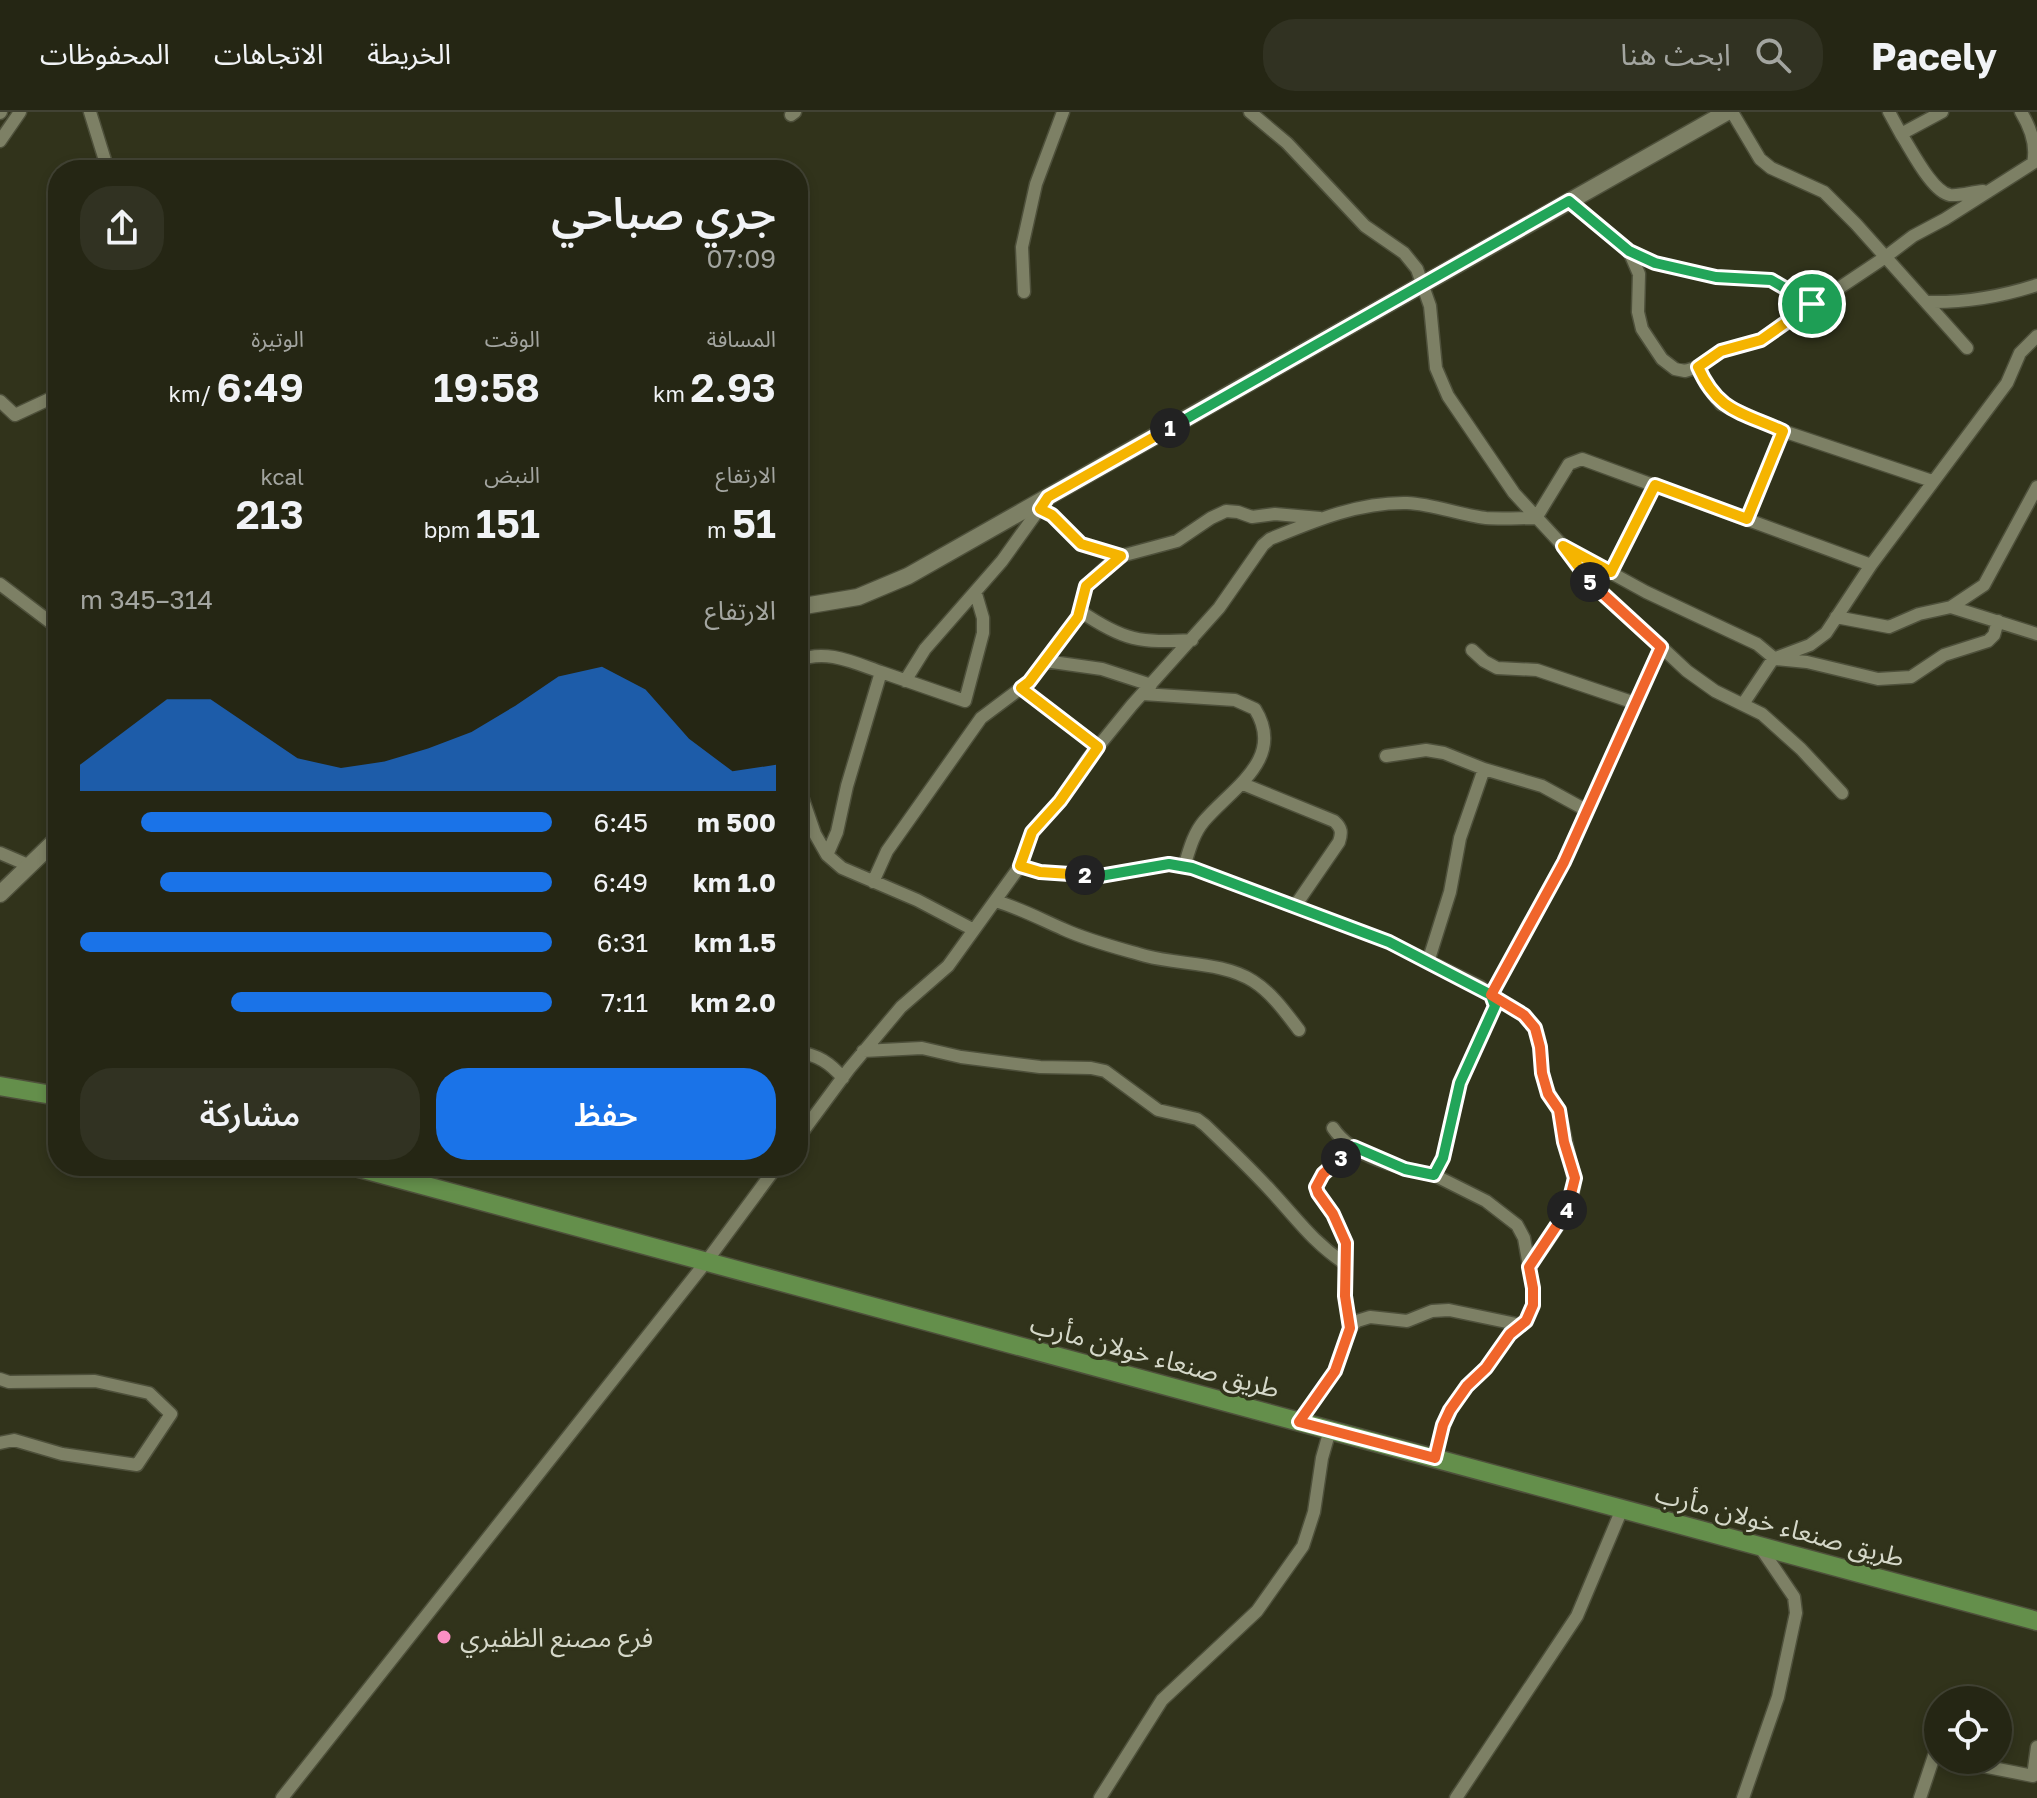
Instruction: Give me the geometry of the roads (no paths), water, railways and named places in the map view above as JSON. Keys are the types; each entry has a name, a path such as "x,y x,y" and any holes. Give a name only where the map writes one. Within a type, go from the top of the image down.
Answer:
{"main road":[{"path":"0,1086 48,1094"},
{"name":"طريق صنعاء خولان مأرب","path":"389,1176 2037,1621"}],"street":[{"path":"0,141 20,112"},
{"path":"90,112 105,160"},
{"path":"1024,292 1022,247 1036,184 1063,112"},
{"path":"1250,112 1287,143 1365,226 1404,253 1417,269 1432,317 1433,354 1441,382 1492,463 1590,582 1687,671 1715,691 1762,714 1801,749 1842,793"},
{"path":"808,605 858,597 908,576 1044,503 1423,284 1730,112 1760,159 1771,168 1824,192 1967,348"},
{"path":"1889,112 1935,186 1945,194 1989,190"},
{"path":"1901,134 1942,112"},
{"path":"1629,251 1639,274 1638,312 1642,329 1662,359 1675,369 1685,371 1698,367 1721,351 1761,340 1913,236 2033,163 2036,144 2021,112"},
{"path":"1569,201 1629,251 1655,263 1716,277 1771,280 1812,304"},
{"path":"1926,302 1991,298 2037,285"},
{"path":"1743,704 1775,659 1810,645 1826,633 1871,565 2007,383 2020,353 2037,336"},
{"path":"1698,367 1721,404 1783,431 1932,481"},
{"path":"0,401 15,415 48,400"},
{"path":"1747,519 1783,431"},
{"path":"1536,518 1569,464 1582,459 1871,565"},
{"path":"1611,572 1655,485"},
{"path":"1836,617 1889,627 1919,614 1951,607 1984,585 2037,487"},
{"path":"1044,503 1081,544 1121,556"},
{"path":"905,681 925,649 976,594 1044,503"},
{"path":"808,1125 863,1051 901,1007 948,966 1020,866 1032,832 1060,801 1098,747 1219,608 1270,539 1355,508 1406,503 1431,505 1487,518 1536,518"},
{"path":"873,882 887,851 981,718 1021,688 1045,661 1080,611 1086,586 1121,556 1177,541 1226,511 1252,517 1275,514 1325,518"},
{"path":"1563,546 1646,592 1757,644 1775,659 1807,662 1878,679 1911,677 1944,655 1988,641 1994,635 1998,621"},
{"path":"0,584 48,620"},
{"path":"965,701 983,633 983,618 976,594"},
{"path":"1951,607 2037,634"},
{"path":"1080,611 1113,632 1135,640 1156,643 1192,640"},
{"path":"1434,1175 1443,1158 1460,1083 1495,1006 1491,995 1564,862 1661,647"},
{"path":"1472,650 1497,668 1537,670 1635,703"},
{"path":"808,658 821,655 841,658 965,701 981,718"},
{"path":"1045,661 1102,669 1147,689 1235,700 1255,709 1265,734 1260,758 1243,784 1202,823 1193,837 1184,867"},
{"path":"827,855 837,832 847,786 881,672"},
{"path":"1021,688 1098,747"},
{"path":"1386,756 1426,750 1444,753 1542,786 1586,810"},
{"path":"1428,962 1450,892 1460,838 1484,769"},
{"path":"1243,784 1340,826 1342,833 1339,842 1295,906"},
{"path":"808,814 827,855 842,868 917,900 974,930"},
{"path":"0,894 48,847"},
{"path":"0,853 28,865"},
{"path":"1020,866 1040,872 1100,876 1148,866 1169,864 1184,867 1389,942 1524,1015 1535,1028 1542,1073 1548,1094 1559,1110 1564,1142 1575,1178 1565,1215 1529,1267"},
{"path":"995,901 1033,913 1065,930 1127,950 1251,979 1283,1009 1299,1030"},
{"path":"863,1051 922,1048 961,1057 1040,1067 1105,1071 1158,1110 1197,1119 1205,1125 1274,1194 1321,1247 1344,1263"},
{"path":"808,1054 830,1063 843,1078"},
{"path":"1333,1128 1354,1147 1405,1169 1434,1175 1486,1201 1517,1225 1524,1238 1533,1305 1526,1321 1498,1349 1450,1410 1435,1458"},
{"path":"1350,1328 1345,1296 1346,1243 1316,1187 1323,1174 1354,1147"},
{"path":"282,1798 706,1262 770,1176"},
{"path":"1299,1422 1335,1371 1350,1328 1357,1321 1370,1317 1407,1321 1432,1311 1449,1310 1521,1325"},
{"path":"0,1379 9,1382 95,1381 149,1393 171,1414 137,1465 62,1454 14,1440 0,1443"},
{"path":"1100,1798 1162,1700 1257,1611 1303,1546 1314,1512 1322,1458 1330,1430"},
{"path":"1456,1798 1577,1616 1622,1509"},
{"path":"1743,1798 1778,1697 1796,1613 1794,1597 1760,1547"},
{"path":"2010,1774 2035,1780 2037,1747"},
{"path":"1920,1798 1928,1774"}],"place":[{"name":"فرع مصنع الظفيري","path":"444,1637"}]}
